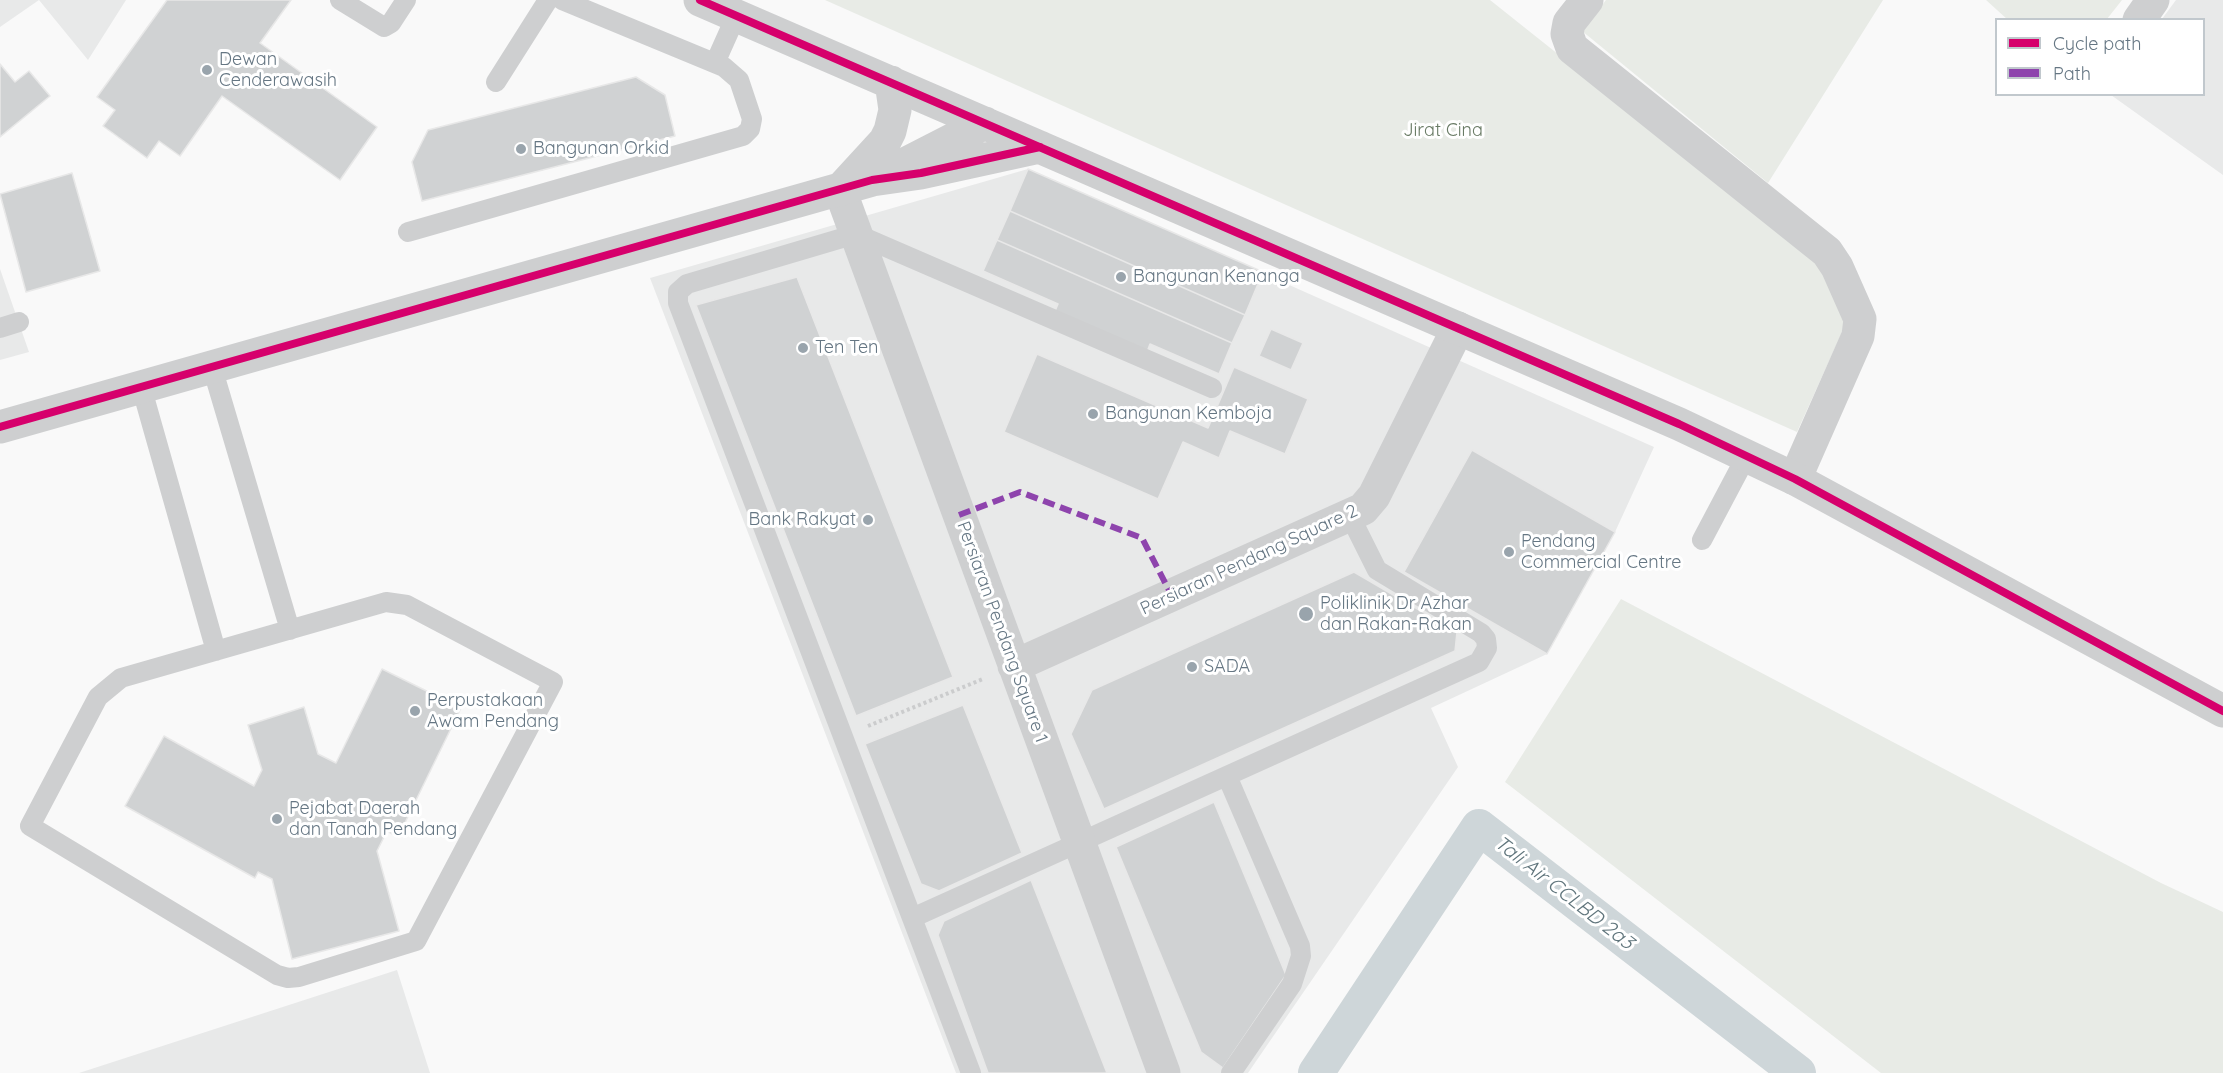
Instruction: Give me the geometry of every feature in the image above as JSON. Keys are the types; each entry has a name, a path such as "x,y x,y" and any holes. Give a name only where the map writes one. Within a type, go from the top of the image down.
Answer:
{"street":[{"path":"700,0 1747,455 1796,479 2223,711"},
{"path":"1587,0 1569,23 1567,34 1572,48 1827,252 1837,267 1860,319 1858,336 1796,479"},
{"path":"2140,18 2153,0"},
{"path":"840,190 885,141 890,131 895,110 891,82"},
{"path":"872,180 985,123"},
{"path":"0,427 872,180 921,173 1040,147"},
{"name":"Persiaran Pendang Square 1","path":"840,190 1164,1073"},
{"name":"Persiaran Pendang Square 2","path":"1014,666 1363,509 1374,496 1458,328"}],"lane":[{"path":"340,0 384,27 391,23 406,0"},
{"path":"496,82 548,0"},
{"path":"408,232 747,133 752,119 739,80 715,63 562,0"},
{"path":"715,63 736,16"},
{"path":"971,1073 678,298 678,292 687,284 856,234 1212,388"},
{"path":"212,367 290,630"},
{"path":"141,386 216,651"},
{"path":"1702,540 1747,455"},
{"path":"912,918 1479,662 1488,648 1486,639 1481,633 1377,570 1350,516"},
{"path":"386,602 397,602 553,682 423,933 409,945 299,978 277,975 30,826 98,698 109,687 121,678 216,651 386,602"},
{"path":"1227,776 1300,946 1301,956 1292,984 1231,1073"}],"path":[{"path":"843,736 1014,666"}],"shaded area":[{"path":"0,0 39,0 0,27"},
{"path":"39,0 126,0 88,60"},
{"path":"2176,0 2223,0 2223,175 2112,96 2205,96 2205,18 2163,18"},
{"path":"1028,169 1654,447 1615,532 1547,654 1431,708 1458,767 1248,1073 956,1073 650,278"},
{"path":"0,269 29,352 0,360"},
{"path":"397,970 430,1073 79,1073"}],"green space":[{"name":"Jirat Cina","path":"825,0 1490,0 1823,265 1848,319 1797,432"},
{"path":"1606,0 1883,0 1768,183 1582,31"},
{"path":"1986,0 2122,0 2108,18 2006,18"},
{"path":"1621,599 2161,883 2223,912 2223,1073 1881,1073 1505,782"}],"building":[{"name":"Dewan Cenderawasih","path":"167,0 291,0 260,43 377,127 340,180 222,96 180,156 159,141 147,158 103,126 115,110 97,97"},
{"path":"0,64 15,82 29,71 50,96 0,137"},
{"name":"Bangunan Orkid","path":"636,77 665,95 675,136 422,201 412,162 428,130"},
{"path":"1028,169 1263,272 1245,315 1010,211"},
{"path":"72,173 100,271 26,292 0,194"},
{"name":"Bangunan Kenanga","path":"1010,211 1245,315 1232,343 997,240"},
{"path":"997,240 1232,343 1219,374 1150,344 1147,352 1055,311 1058,304 983,271"},
{"path":"797,277 953,677 856,716 696,305"},
{"path":"1271,329 1303,343 1291,370 1259,356"},
{"name":"Bangunan Kemboja","path":"1037,354 1208,428 1234,367 1308,399 1285,454 1230,431 1219,458 1183,442 1158,499 1004,432"},
{"name":"Pendang Commercial Centre","path":"1472,450 1615,532 1547,654 1404,572"},
{"path":"1354,572 1457,632 1455,651 1104,809 1071,734 1092,690"},
{"name":"Pejabat Daerah dan Tanah Pendang","path":"382,669 461,708 398,837 387,831 377,851 399,931 292,959 272,879 258,872 255,878 125,806 164,736 254,786 262,770 248,725 304,707 318,754 336,763"},
{"path":"963,705 1022,853 939,891 921,884 865,744"},
{"path":"1214,802 1286,975 1223,1068 1201,1052 1116,847"},
{"path":"1031,880 1107,1073 988,1073 938,935 944,921"}],"waterway":[{"name":"Tali Air CCLBD 2a3","path":"1316,1073 1479,827 1798,1073"}],"marked path":[{"path":"959,515 1020,492 1142,538 1172,596"}],"cycle path":[{"path":"700,0 1679,424 1795,479 2223,711"},
{"path":"0,427 872,180 921,173 1040,147"}],"place":[{"name":"Dewan Cenderawasih","path":"207,70"},
{"name":"Bangunan Orkid","path":"521,149"},
{"name":"Bangunan Kenanga","path":"1121,277"},
{"name":"Ten Ten","path":"803,348"},
{"name":"Bangunan Kemboja","path":"1093,414"},
{"name":"Bank Rakyat","path":"868,520"},
{"name":"Pendang Commercial Centre","path":"1509,552"},
{"name":"Poliklinik Dr Azhar dan Rakan-Rakan","path":"1306,614"},
{"name":"SADA","path":"1192,667"},
{"name":"Perpustakaan Awam Pendang","path":"415,711"},
{"name":"Pejabat Daerah dan Tanah Pendang","path":"277,819"}]}
